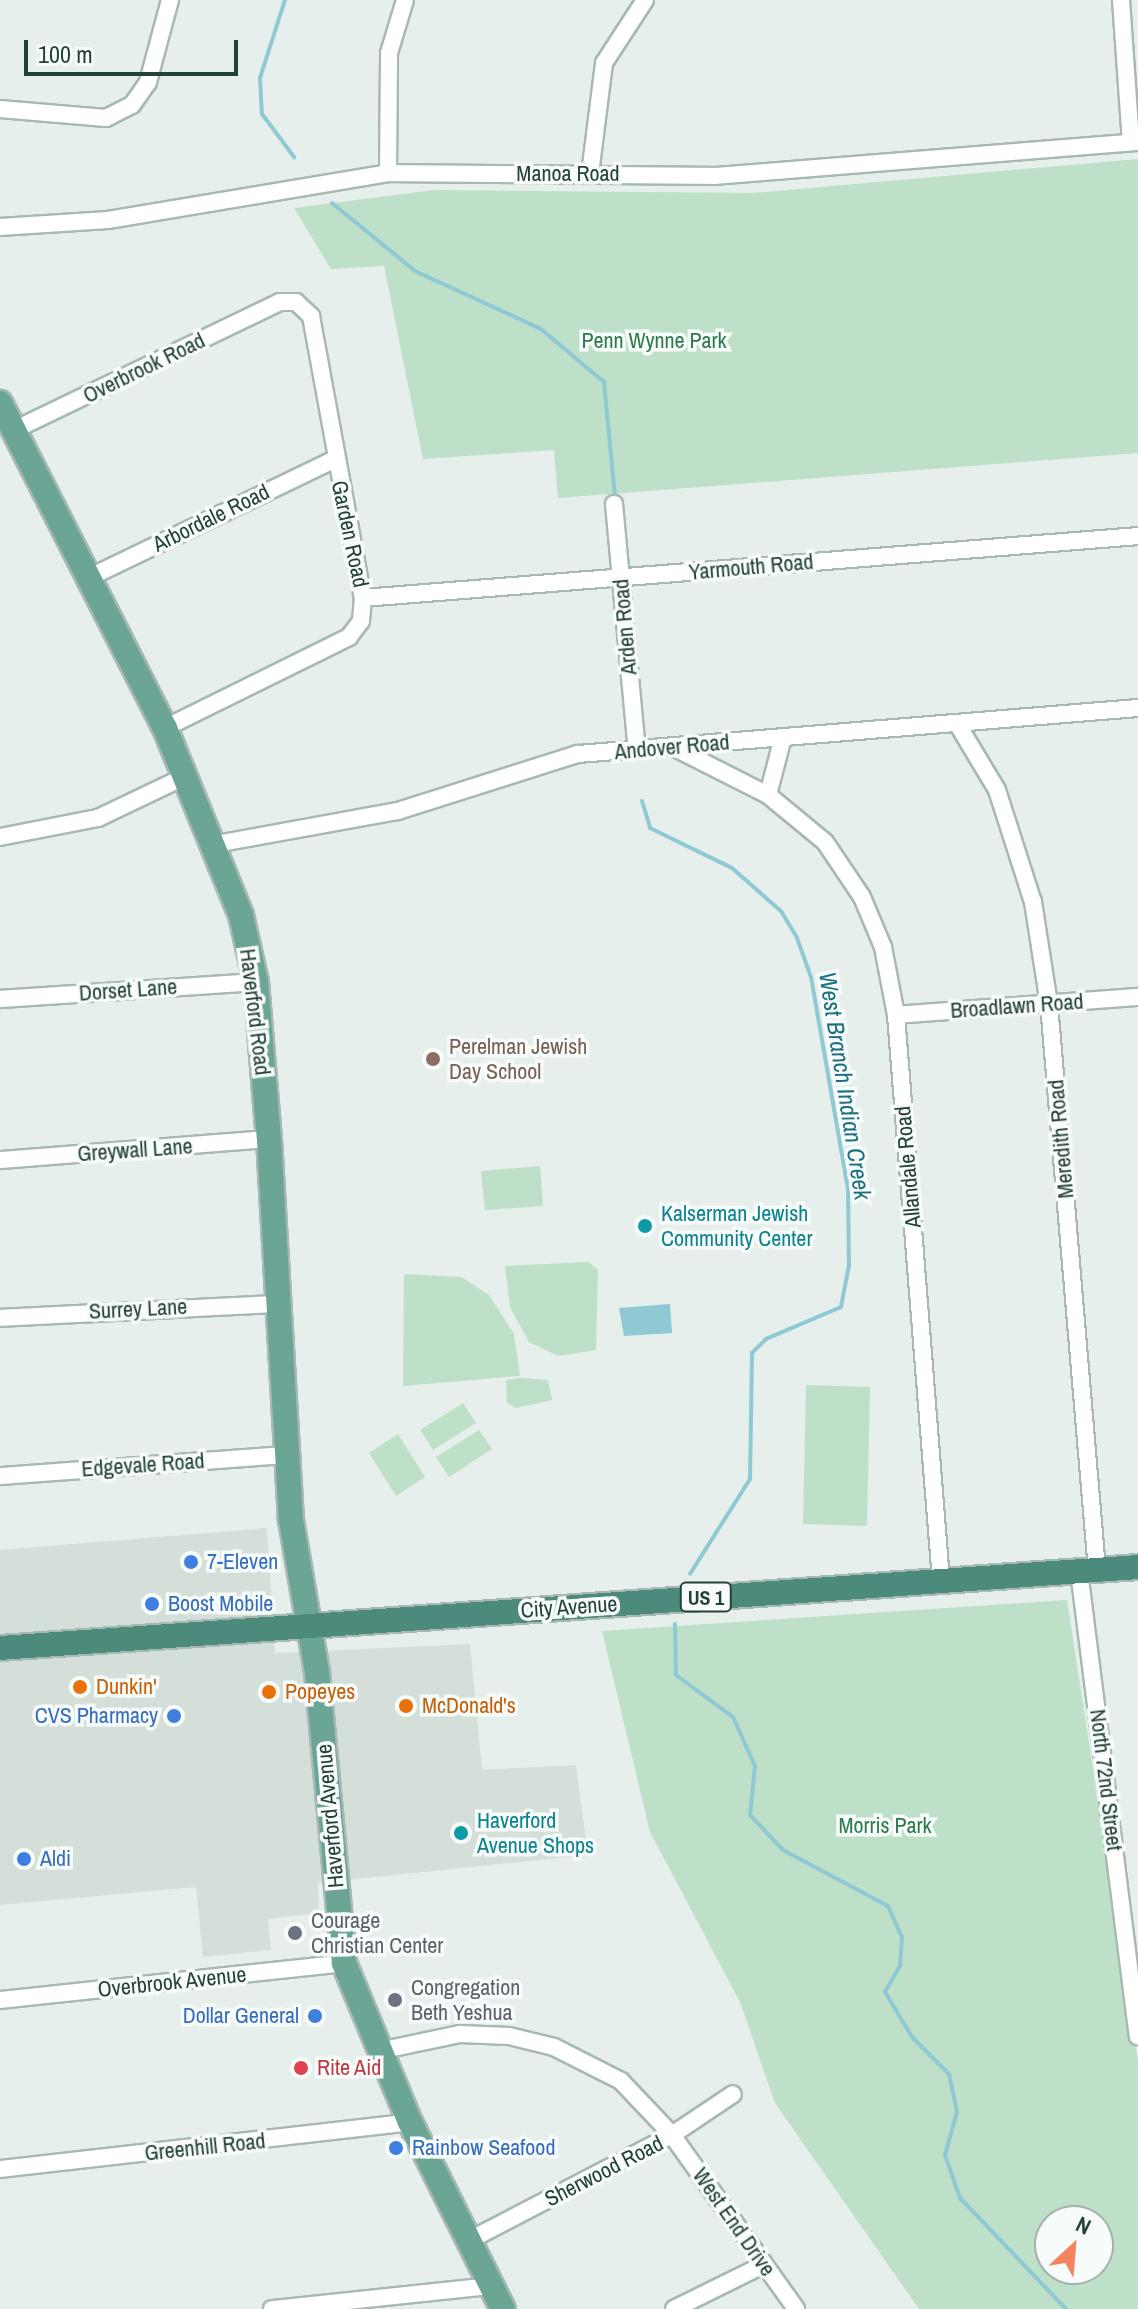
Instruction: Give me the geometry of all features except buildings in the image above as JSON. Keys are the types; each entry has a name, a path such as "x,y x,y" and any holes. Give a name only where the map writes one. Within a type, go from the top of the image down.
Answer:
{"highway":[{"name":"City Avenue","path":"0,1648 1138,1567"}],"main road":[{"name":"Haverford Road","path":"0,403 165,728 216,844 256,982 269,1139 287,1455 310,1625"},
{"name":"Haverford Avenue","path":"310,1625 344,1963 410,2122 503,2309"}],"street":[{"path":"0,109 106,118 132,105 152,71 170,0"},
{"path":"388,173 389,53 405,0"},
{"path":"590,174 604,63 645,0"},
{"path":"1121,0 1135,142"},
{"name":"Manoa Road","path":"0,227 108,220 388,173 729,175 1135,142"},
{"name":"Garden Road","path":"165,728 349,637 361,621 363,598 311,316 296,302 273,306"},
{"name":"Overbrook Road","path":"14,430 273,306"},
{"name":"Arbordale Road","path":"88,578 335,459"},
{"name":"Arden Road","path":"614,504 637,750"},
{"name":"Yarmouth Road","path":"363,598 1138,536"},
{"name":"Andover Road","path":"216,844 398,811 549,761 637,750 1138,708"},
{"name":"Meredith Road","path":"958,725 997,790 1020,853 1049,1004 1088,1570"},
{"path":"768,795 783,737"},
{"name":"Allandale Road","path":"673,747 768,795 825,842 862,897 883,947 896,1015 941,1581"},
{"path":"0,837 98,818 186,776"},
{"name":"Dorset Lane","path":"0,999 256,982"},
{"name":"Broadlawn Road","path":"896,1015 1138,997"},
{"name":"Greywall Lane","path":"0,1160 269,1139"},
{"name":"Surrey Lane","path":"0,1318 277,1304"},
{"name":"Edgevale Road","path":"0,1476 287,1455"},
{"name":"North 72nd Street","path":"1088,1570 1137,2025"},
{"name":"Overbrook Avenue","path":"0,2000 344,1963"},
{"path":"379,2051 460,2034 554,2047 621,2081 672,2135"},
{"name":"Sherwood Road","path":"470,2240 672,2135 733,2094"},
{"name":"Greenhill Road","path":"0,2169 410,2122"},
{"name":"West End Drive","path":"672,2135 796,2309"},
{"path":"674,2309 763,2265"},
{"path":"272,2309 383,2303 491,2286"}],"shaded area":[{"path":"267,1528 275,1653 470,1644 482,1770 576,1765 588,1855 318,1883 319,1913 268,1919 271,1950 203,1957 196,1887 0,1905 0,1550"}],"green space":[{"name":"Penn Wynne Park","path":"1138,159 1138,453 558,498 554,450 423,459 384,266 331,269 294,208 434,190 753,193"},
{"path":"540,1166 543,1206 485,1210 481,1171"},
{"path":"589,1262 598,1270 596,1350 558,1356 529,1342 510,1307 505,1266"},
{"path":"404,1274 461,1277 489,1295 514,1334 520,1376 403,1386"},
{"path":"506,1380 548,1380 552,1400 516,1408 507,1403"},
{"path":"806,1385 870,1387 867,1526 803,1524"},
{"path":"463,1403 476,1423 433,1450 420,1430"},
{"path":"479,1430 492,1449 449,1477 436,1457"},
{"path":"398,1434 425,1477 396,1496 369,1453"},
{"name":"Morris Park","path":"1067,1600 1138,2061 1138,2309 919,2309 775,2103 740,2002 650,1832 602,1631"}],"water":[{"path":"670,1304 672,1333 624,1336 619,1308"}],"waterway":[{"name":"West Branch Indian Creek","path":"285,0 260,78 262,114 294,157"},
{"name":"West Branch Indian Creek","path":"332,203 415,271 541,329 604,382 615,496"},
{"name":"West Branch Indian Creek","path":"642,801 650,828 732,868 781,911 797,938 811,977 848,1188 849,1265 841,1307 766,1339 752,1353 750,1479 690,1574"},
{"name":"West Branch Indian Creek","path":"675,1624 676,1675 733,1717 755,1766 750,1815 783,1850 888,1906 902,1937 900,1966 885,1992 912,2037 949,2074 957,2112 945,2155 960,2198 1066,2309"}],"place":[{"name":"Perelman Jewish Day School","path":"433,1059"},
{"name":"Kalserman Jewish Community Center","path":"645,1226"},
{"name":"7-Eleven","path":"191,1562"},
{"name":"Boost Mobile","path":"152,1604"},
{"name":"Dunkin'","path":"80,1687"},
{"name":"Popeyes","path":"269,1692"},
{"name":"McDonald's","path":"406,1706"},
{"name":"CVS Pharmacy","path":"174,1716"},
{"name":"Haverford Avenue Shops","path":"461,1833"},
{"name":"Aldi","path":"24,1859"},
{"name":"Courage Christian Center","path":"295,1933"},
{"name":"Congregation Beth Yeshua","path":"395,2000"},
{"name":"Dollar General","path":"315,2016"},
{"name":"Rite Aid","path":"301,2068"},
{"name":"Rainbow Seafood","path":"396,2148"}]}
